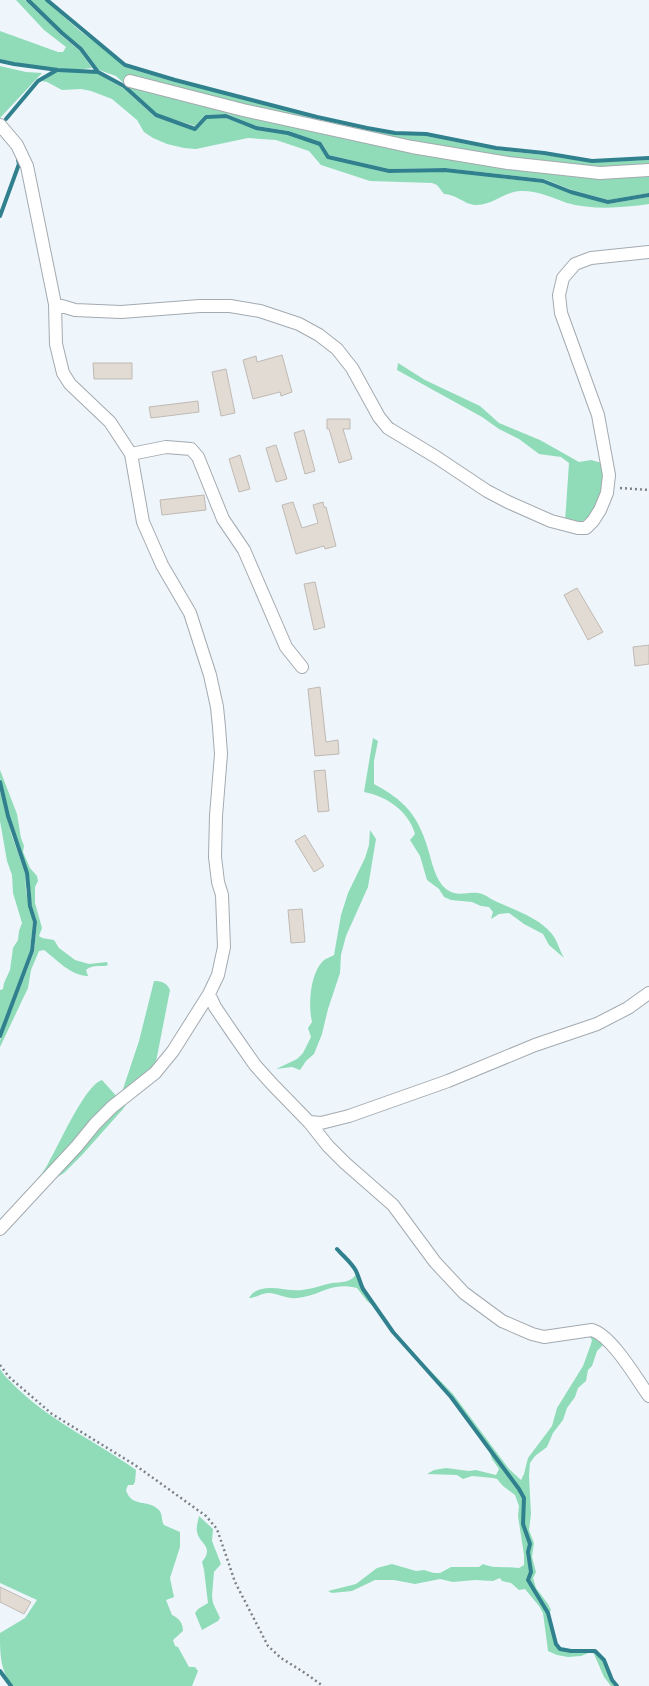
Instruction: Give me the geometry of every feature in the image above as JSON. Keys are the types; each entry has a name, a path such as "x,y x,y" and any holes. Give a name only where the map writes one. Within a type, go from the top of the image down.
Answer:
{"street":[{"path":"130,81 258,113 412,146 508,163 600,172 649,170"},
{"path":"0,125 17,145 27,166 55,304 56,344 63,373 70,384 110,422 131,454 143,522 162,565 190,612 210,675 217,707 221,754 216,816 215,857 218,882 222,895 224,931 224,947 218,975 209,994 173,1051 155,1073 112,1107 0,1229"},
{"path":"55,304 75,310 121,312 200,306 230,306 260,311 299,324 319,335 337,349 352,368 378,416 388,428 436,457 487,491 508,502 551,521 578,528 586,528 593,521 600,510 607,493 609,475 598,415 561,313 558,295 563,278 575,264 591,258 649,252"},
{"path":"131,454 166,447 191,449 198,457 223,519 244,550 286,647 302,667"},
{"path":"309,1122 321,1123 349,1116 448,1081 535,1045 597,1024 628,1008 649,993"},
{"path":"209,994 215,1007 255,1065 309,1122 328,1146 393,1206 447,1276 464,1293 482,1308 507,1324 532,1334 544,1337 592,1330 598,1332 621,1356 649,1396"}],"path":[{"path":"608,486 649,490"},
{"path":"0,1365 9,1377 52,1414 135,1465 206,1516 217,1529 235,1582 268,1646 281,1658 323,1686"}],"green space":[{"path":"16,0 25,0 62,36 80,51 92,68 71,69 33,66 0,59 0,31 58,52 63,52 66,47 44,30"},
{"path":"30,0 45,0 79,30 117,59 124,67 175,82 317,119 367,129 426,136 497,150 592,162 649,160 649,167 601,169 508,161 409,144 148,85 130,78 128,83 243,112 413,150 510,166 602,175 649,172 649,193 609,200 572,190 544,179 445,168 389,169 329,155 322,143 289,131 256,126 227,114 205,115 195,126 157,114 116,76 99,70 83,48 63,32"},
{"path":"0,66 26,72 42,73 0,118"},
{"path":"58,71 97,73 123,88 155,117 196,130 207,118 226,118 256,129 288,134 319,145 327,158 389,173 445,171 543,183 608,204 649,197 649,204 629,207 587,207 567,203 540,193 517,191 489,203 472,205 454,196 444,194 437,185 432,183 370,181 321,165 309,151 276,140 248,138 196,149 184,148 167,144 144,132 137,120 112,99 81,89 62,90 42,81"},
{"path":"398,363 425,380 480,406 499,423 540,440 579,462 591,460 602,463 600,496 593,511 581,522 565,522 569,463 561,457 539,454 519,439 499,429 482,417 397,370"},
{"path":"373,738 378,741 374,761 374,784 394,796 402,803 414,818 420,827 437,876 442,885 454,893 483,894 533,918 552,934 564,958 549,945 543,934 524,924 509,913 499,914 491,919 493,912 489,907 481,906 472,902 451,900 444,897 439,889 427,880 420,856 410,840 415,834 408,819 389,801 364,792"},
{"path":"0,770 17,814 21,838 24,846 23,852 30,868 37,876 38,881 35,887 35,903 42,928 39,936 54,940 59,948 75,960 89,964 107,962 108,965 90,967 86,970 88,976 82,975 70,970 44,950 39,951 31,970 28,988 0,1047 0,1040 34,952 37,922 32,906 28,872 10,816 0,778"},
{"path":"0,791 11,833 25,873 26,891 33,922 30,951 0,1031 0,990 3,989 10,970 13,948 18,940 22,923 13,893 12,875 7,861 0,821"},
{"path":"370,830 376,839 368,887 346,936 341,955 340,973 328,1009 322,1034 314,1054 306,1061 300,1070 292,1067 276,1069 297,1059 303,1053 311,1037 308,1028 312,1022 310,999 315,974 323,961 334,955 341,915 348,893 365,858 369,845"},
{"path":"154,981 164,983 170,990 154,1072 125,1094 123,1089 139,1041"},
{"path":"102,1080 119,1099 13,1208 37,1180 45,1168 80,1104 95,1084"},
{"path":"132,1096 123,1109 82,1155 64,1173 44,1185 112,1111"},
{"path":"357,1273 358,1282 376,1308 367,1301 357,1288 348,1286 340,1286 297,1298 267,1293 249,1298 260,1289 306,1289 346,1281 352,1279"},
{"path":"588,1334 604,1344 597,1351 592,1366 588,1370 586,1381 578,1388 575,1397 567,1408 563,1420 553,1433 547,1447 535,1456 530,1463 529,1476 531,1514 529,1530 534,1543 532,1557 536,1572 533,1578 536,1588 551,1610 549,1613 529,1580 531,1572 529,1552 531,1544 523,1524 525,1498 520,1488 452,1396 417,1357 453,1394 509,1469 521,1480 528,1458 552,1426 557,1408 583,1366 592,1340"},
{"path":"0,1369 6,1377 32,1402 136,1470 135,1482 133,1485 128,1485 126,1490 128,1496 136,1501 155,1507 162,1515 164,1525 180,1532 180,1547 170,1578 174,1597 166,1600 172,1615 180,1621 183,1628 183,1631 173,1640 175,1646 178,1647 189,1667 195,1667 198,1671 192,1686 13,1686 5,1675 0,1648 0,1633 25,1618 37,1600 0,1583"},
{"path":"488,1447 519,1489 523,1498 522,1524 529,1544 528,1552 530,1572 528,1580 547,1614 555,1644 560,1649 570,1651 595,1652 604,1660 611,1680 616,1686 611,1686 604,1677 594,1654 591,1652 581,1656 568,1657 557,1655 548,1651 543,1613 539,1606 525,1589 519,1590 511,1583 502,1581 500,1578 493,1581 475,1580 453,1582 440,1579 415,1584 394,1580 375,1580 352,1591 332,1593 328,1591 356,1584 377,1568 392,1564 416,1571 424,1570 434,1573 440,1573 451,1567 479,1567 483,1564 487,1566 519,1568 524,1565 524,1555 518,1516 519,1506 515,1495 503,1486 497,1479 493,1478 472,1476 463,1479 457,1475 427,1474 434,1470 446,1468 469,1471 476,1470 496,1475 499,1469 492,1459"},
{"path":"199,1516 213,1529 212,1541 221,1564 214,1572 212,1596 213,1603 220,1618 218,1621 202,1630 195,1613 198,1609 208,1603 202,1562 206,1557 207,1549 197,1532"}],"building":[{"path":"282,355 292,392 281,396 280,392 253,399 243,360 256,356 257,362"},
{"path":"93,363 132,363 132,379 94,379"},
{"path":"226,369 235,413 221,416 212,372"},
{"path":"198,401 199,412 151,418 149,407"},
{"path":"327,419 350,419 350,429 343,429 352,459 339,463 329,429 327,429"},
{"path":"304,430 315,471 305,474 294,433"},
{"path":"276,445 287,479 276,482 266,448"},
{"path":"240,455 250,489 239,492 229,459"},
{"path":"204,495 206,510 162,515 160,500"},
{"path":"293,502 302,528 318,523 313,505 323,502 324,507 326,507 336,546 325,549 324,546 296,554 282,505"},
{"path":"315,582 325,627 314,630 304,584"},
{"path":"577,588 603,632 588,640 564,595"},
{"path":"649,645 649,664 635,666 633,647"},
{"path":"320,687 326,742 338,740 339,754 315,756 308,689"},
{"path":"325,770 329,811 318,812 314,771"},
{"path":"305,835 324,866 314,872 295,841"},
{"path":"302,909 305,942 291,943 288,910"},
{"path":"0,1587 31,1602 24,1614 0,1602"}],"waterway":[{"path":"28,0 81,49 98,72"},
{"path":"47,0 125,65 175,80 317,117 395,133 426,134 496,148 544,153 592,161 649,158"},
{"path":"0,61 58,70 98,72 124,86 156,115 195,129 206,117 226,116 256,128 288,133 320,144 328,157 389,171 445,170 543,181 571,192 608,202 649,195"},
{"path":"6,119 38,81 57,70"},
{"path":"0,216 19,164 18,160"},
{"path":"0,782 8,816 27,873 30,906 35,922 32,951 0,1036"},
{"path":"337,1249 350,1262 357,1273 363,1289 393,1332 451,1397 519,1489 524,1498 523,1524 530,1544 528,1552 531,1572 528,1580 548,1613 556,1644 560,1649 571,1651 595,1651 604,1660 612,1680 617,1686"},
{"path":"0,1671 11,1686"}]}
